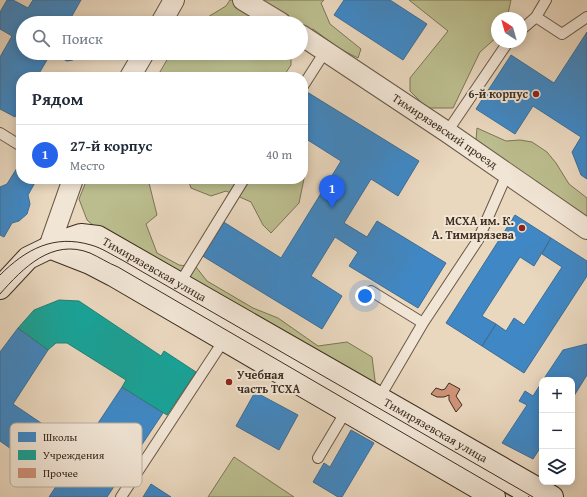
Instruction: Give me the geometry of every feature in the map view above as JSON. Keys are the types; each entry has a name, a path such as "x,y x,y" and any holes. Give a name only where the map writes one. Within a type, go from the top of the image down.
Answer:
{"main road":[{"name":"Тимирязевская улица","path":"49,248 81,235 98,237 180,283 494,497"},
{"name":"Тимирязевская улица","path":"49,248 90,263 113,274 224,340 365,410 552,497"},
{"path":"0,288 28,258 49,248"}],"street":[{"path":"165,16 174,0"},
{"path":"243,0 269,16"},
{"name":"Тимирязевский проезд","path":"308,39 587,228"},
{"path":"133,72 140,60"},
{"path":"49,248 71,184"}],"lane":[{"path":"527,25 536,17 546,0"},
{"path":"536,17 562,34 587,17"},
{"path":"447,132 504,48"},
{"path":"308,78 326,50"},
{"path":"0,133 16,143"},
{"path":"318,458 365,410 424,323 478,240 507,174"},
{"path":"180,283 241,184"},
{"path":"49,248 67,245 91,249 136,272 365,410 523,497"},
{"path":"371,291 424,323"},
{"path":"142,465 224,340"},
{"path":"121,497 128,487"}],"green space":[{"path":"230,0 324,0 321,3 330,24 361,49 358,58 340,49 313,29 308,31 308,16 210,16 226,6"},
{"path":"409,0 511,0 508,12 491,12 491,42 480,52 453,108 427,108 410,91 410,78 448,31"},
{"path":"167,60 291,60 291,65 286,72 160,72"},
{"path":"477,128 506,141 520,140 532,142 547,152 569,184 587,198 587,220 562,204 538,182 509,169 476,140"},
{"path":"85,184 149,184 157,215 146,224 157,253 179,265 196,267 207,281 253,308 278,318 318,346 347,342 372,357 376,388 106,236 87,220 79,199"},
{"path":"190,184 303,184 299,203 271,233 263,225 251,202 226,191 211,196 191,188"},
{"path":"234,457 294,497 208,497"}],"building: Школы":[{"path":"7,0 13,0 28,8 33,0 81,0 72,16 16,16 16,60 47,60 40,72 16,72 15,117 0,109 0,57 12,36 0,29 0,12"},
{"path":"344,0 390,0 427,24 403,60 334,15"},
{"name":"6-й корпус","path":"587,32 587,179 581,175 572,152 581,137 533,106 515,134 476,109 511,55 554,83"},
{"path":"308,93 419,161 398,196 371,179 344,223 367,237 377,221 446,263 418,308 349,266 358,252 335,237 311,276 342,296 322,329 201,255 222,221 281,258 341,161 308,140"},
{"path":"16,170 16,184 34,184 28,195 30,204 27,214 19,221 12,223 4,237 0,235 0,187 7,184"},
{"path":"515,215 551,238 534,266 520,257 482,316 496,324 482,346 446,323"},
{"path":"551,238 587,261 587,276 524,373 482,346 496,324 506,331 514,318 524,325 562,267 542,254"},
{"path":"18,328 48,350 13,404 41,423 10,423 10,448 0,441 0,352"},
{"path":"587,344 587,375 575,394 575,377 545,377 563,350"},
{"path":"122,387 163,413 142,444 142,423 98,423"},
{"path":"539,387 539,450 533,459 502,443 527,405 519,401 525,391 533,396"},
{"path":"255,392 298,415 279,450 236,426"},
{"path":"351,430 374,443 342,497 338,497 313,482 324,463 330,467"},
{"path":"151,484 171,497 143,497"},
{"path":"56,487 114,487 107,497 49,497"}],"building: Учреждения":[{"path":"59,300 79,301 161,356 164,351 196,372 167,415 122,387 126,380 67,343 56,343 48,350 18,328 34,310"}],"building: Прочее":[{"path":"449,383 460,389 456,396 462,405 456,412 449,400 449,395 437,397 431,394 436,388 442,390 445,389"}],"tram line":[{"path":"0,275 20,258 41,246 65,241 78,242 99,248 533,497"},
{"path":"0,294 18,275 39,258 63,249 76,249 90,253 118,267 513,497"}],"place":[{"name":"6-й корпус","path":"536,94"},
{"name":"27-й корпус","path":"332,208"},
{"name":"МСХА им. К. А. Тимирязева","path":"522,228"},
{"name":"Учебная часть ТСХА","path":"229,382"}]}
